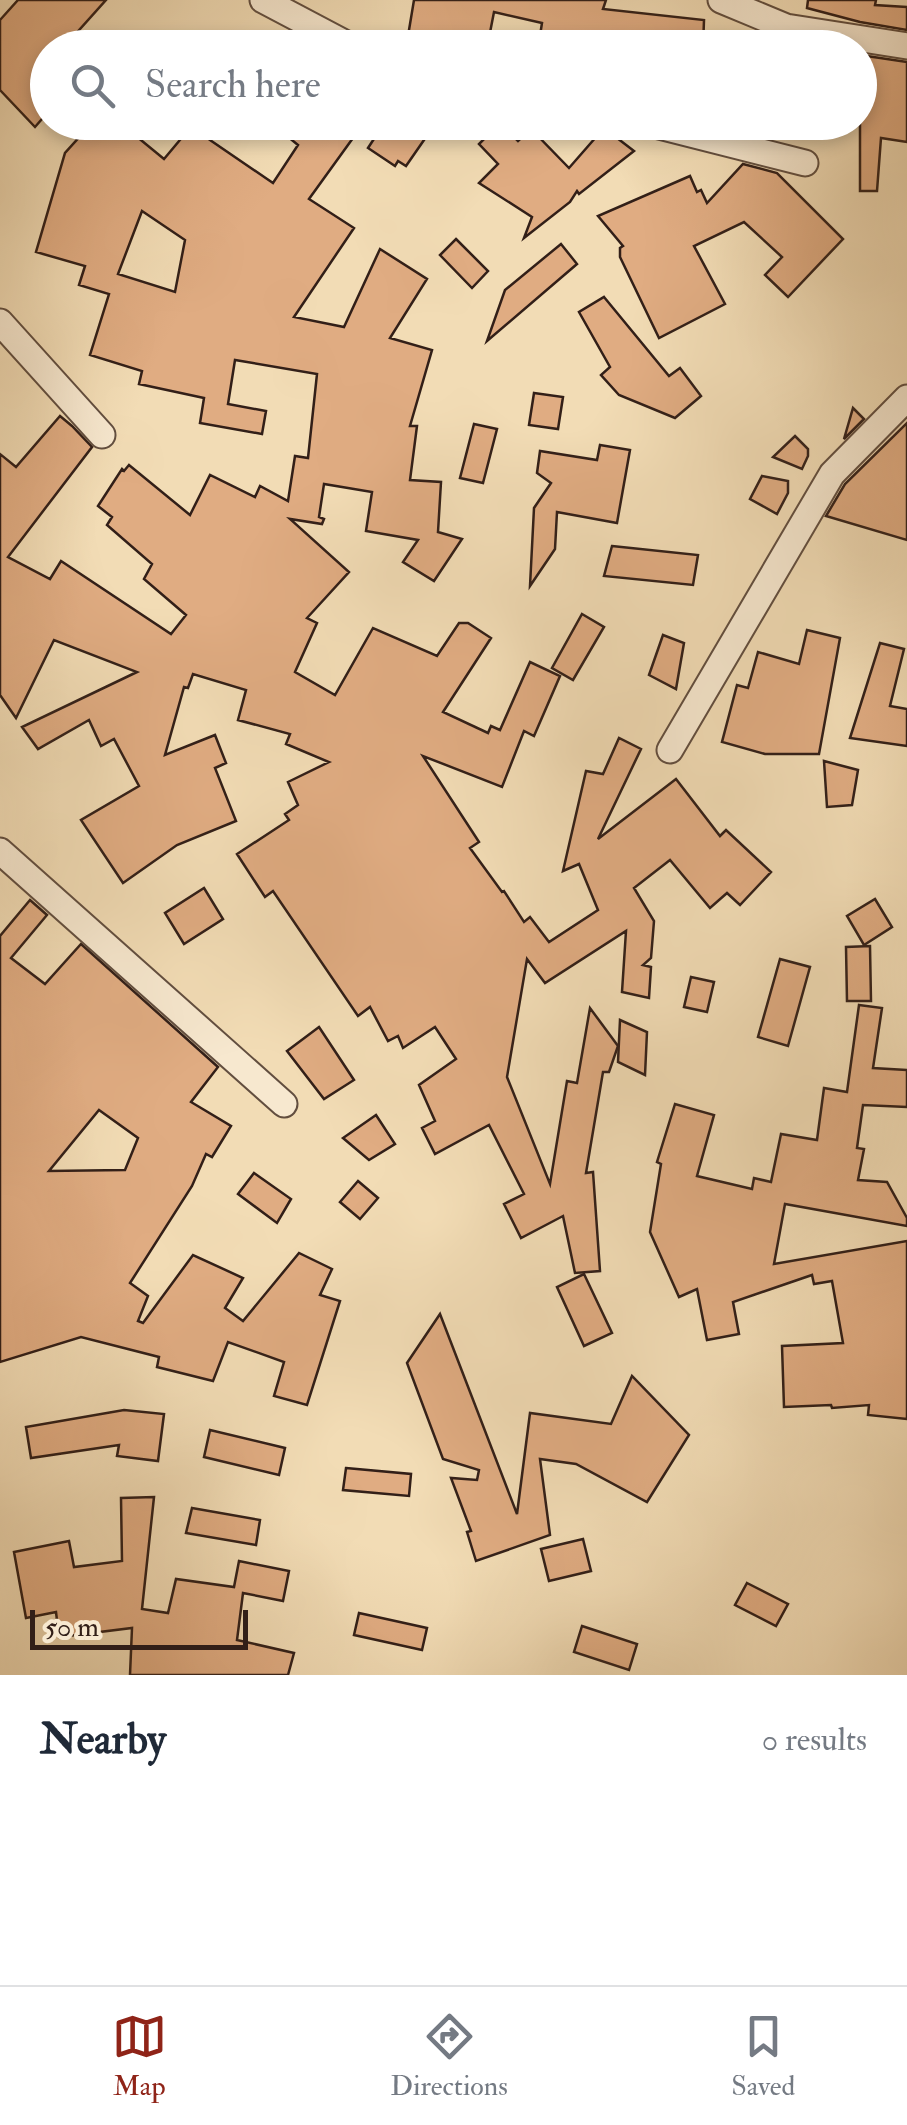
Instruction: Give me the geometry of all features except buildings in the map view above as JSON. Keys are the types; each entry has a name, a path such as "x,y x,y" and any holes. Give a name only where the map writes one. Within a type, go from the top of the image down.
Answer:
{"street":[{"path":"263,0 320,30"},
{"path":"721,0 786,27 805,30"},
{"path":"877,41 907,46"},
{"path":"714,140 805,163"},
{"path":"0,322 102,435"},
{"path":"670,750 832,474 907,398"},
{"path":"0,851 284,1104"}]}
